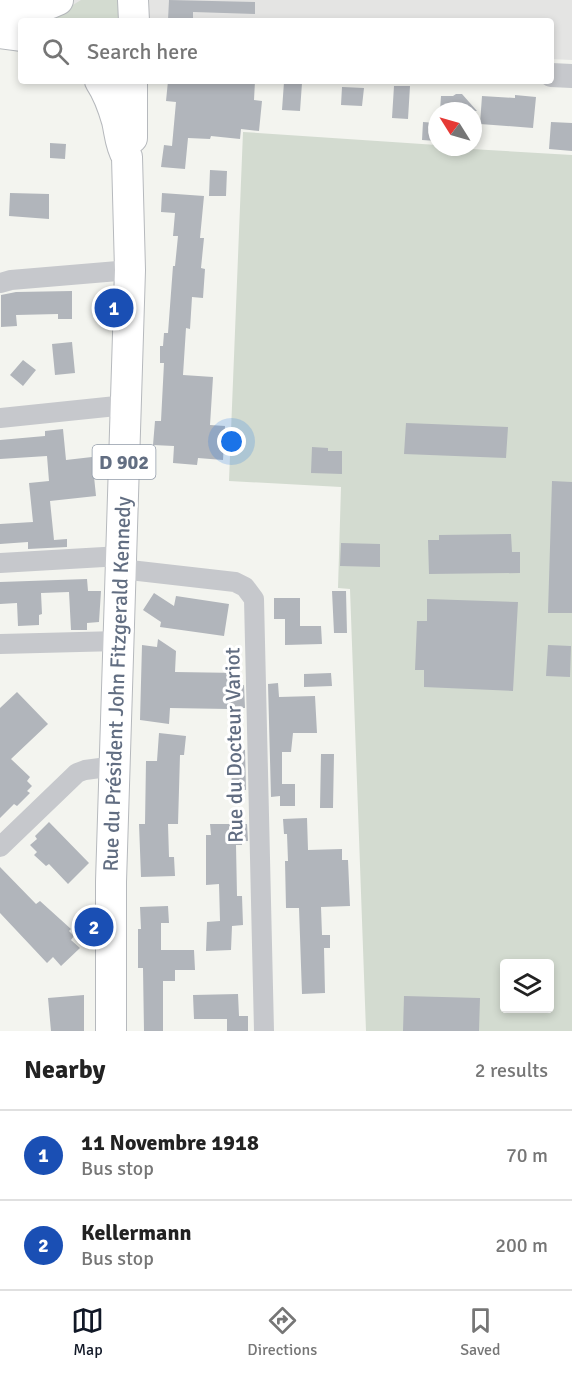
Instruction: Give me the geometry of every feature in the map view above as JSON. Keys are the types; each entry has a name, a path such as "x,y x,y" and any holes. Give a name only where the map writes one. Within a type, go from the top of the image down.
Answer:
{"main road":[{"path":"0,12 28,11 58,0"},
{"path":"133,0 134,18"},
{"path":"0,25 18,28"},
{"path":"0,33 18,36"},
{"name":"Rue du Président John Fitzgerald Kennedy","path":"111,1031 111,882 130,270 127,158 121,147 112,84"}],"street":[{"path":"554,75 572,76"},
{"path":"0,283 78,273 130,270"},
{"path":"0,418 126,405"},
{"name":"Rue du Docteur Variot","path":"0,563 121,563 235,582 245,587 254,599 264,1031"},
{"path":"0,644 119,640"},
{"path":"0,847 77,773 115,766"}],"shaded area":[{"path":"0,0 572,0 572,60 554,59 554,18 18,18"},
{"path":"81,0 126,0 126,18 48,18"},
{"path":"243,132 428,144 428,156 482,156 482,150 572,155 572,1031 366,1031 350,589 338,588 341,487 229,481"}],"building":[{"path":"169,0 255,2 255,14 193,12 193,18 168,18"},
{"path":"168,84 255,84 254,100 262,101 259,131 241,129 240,139 211,136 210,139 188,138 185,169 161,167 164,145 172,146 176,102 166,101"},
{"path":"284,84 302,84 300,111 282,110"},
{"path":"394,86 410,86 408,119 392,118"},
{"path":"342,87 364,88 362,106 341,105"},
{"path":"462,94 469,102 441,102 441,96"},
{"path":"515,95 536,97 533,128 482,124 482,96 515,98"},
{"path":"423,122 428,122 428,140 422,140"},
{"path":"551,122 572,123 572,151 549,149"},
{"path":"50,143 66,144 65,159 50,158"},
{"path":"210,170 227,171 226,196 209,196"},
{"path":"10,193 49,194 49,219 9,216"},
{"path":"162,193 204,196 200,238 204,238 201,268 205,269 203,298 192,297 190,329 186,328 183,375 213,377 210,425 225,426 223,460 198,458 197,465 173,463 174,446 153,445 155,421 161,421 164,363 160,363 160,346 163,346 164,333 168,333 173,266 175,266 178,236 173,236 175,213 161,212"},
{"path":"72,291 72,319 58,319 58,314 16,315 17,326 1,327 1,295 16,292"},
{"path":"72,342 75,373 55,375 52,344"},
{"path":"23,360 36,370 23,386 10,375"},
{"path":"406,423 508,427 506,458 404,454"},
{"path":"63,429 66,460 92,457 96,496 50,501 54,540 67,539 67,547 28,549 28,542 0,544 0,524 33,522 29,483 49,481 47,456 0,459 0,440 45,436 45,431"},
{"path":"312,447 328,448 328,451 342,451 342,474 311,473"},
{"path":"552,481 572,482 572,613 548,613"},
{"path":"511,534 512,552 520,552 520,573 429,574 428,540 439,540 439,535"},
{"path":"341,543 380,544 380,567 340,566"},
{"path":"87,579 88,591 101,591 99,622 87,623 87,630 71,630 69,592 41,593 42,614 39,615 39,625 18,626 17,603 0,604 0,582"},
{"path":"332,591 346,591 347,633 334,633"},
{"path":"154,593 174,606 176,596 229,604 224,636 160,627 161,622 143,610"},
{"path":"274,598 300,598 300,626 321,626 322,644 285,645 285,619 274,619"},
{"path":"427,599 518,602 513,691 424,687 424,670 415,670 417,621 427,621"},
{"path":"158,639 176,651 175,672 240,673 241,685 244,685 245,708 170,708 169,724 140,720 142,645 157,647"},
{"path":"548,645 571,646 570,677 546,676"},
{"path":"331,673 332,686 304,687 304,674"},
{"path":"278,683 279,697 315,696 317,733 293,733 291,752 282,752 282,784 295,784 295,806 280,806 280,796 271,797 268,684"},
{"path":"17,692 48,724 11,759 30,777 27,781 32,786 27,791 30,793 17,806 14,804 0,818 0,708"},
{"path":"159,733 186,736 184,755 180,755 178,824 168,824 169,857 174,857 175,876 141,877 139,824 145,824 146,761 157,761"},
{"path":"238,749 245,750 246,790 231,789 233,755 238,756"},
{"path":"321,754 334,754 333,808 320,808"},
{"path":"307,818 308,850 342,849 342,860 348,860 350,906 321,907 322,935 330,935 330,948 324,948 325,993 302,994 299,908 286,908 285,861 288,861 287,834 284,834 283,819"},
{"path":"49,822 89,863 68,884 49,864 46,866 34,855 37,852 30,845 37,839 35,836"},
{"path":"210,824 247,824 248,841 242,841 242,845 236,845 237,896 242,896 243,925 232,926 231,950 206,951 207,922 220,921 219,884 206,885 206,835 211,835"},
{"path":"0,867 36,904 40,901 71,929 69,931 74,936 71,940 80,948 61,966 53,957 47,963 0,913"},
{"path":"168,906 169,923 161,923 161,950 194,950 195,970 175,970 175,981 163,981 163,1031 144,1031 143,968 138,968 140,907"},
{"path":"238,994 239,1016 248,1016 248,1031 227,1031 227,1019 194,1019 193,995"},
{"path":"84,995 84,1031 51,1031 48,998"},
{"path":"404,996 480,998 479,1031 403,1031"}],"place":[{"name":"11 Novembre 1918","path":"114,308"},
{"name":"Kellermann","path":"94,927"}]}
